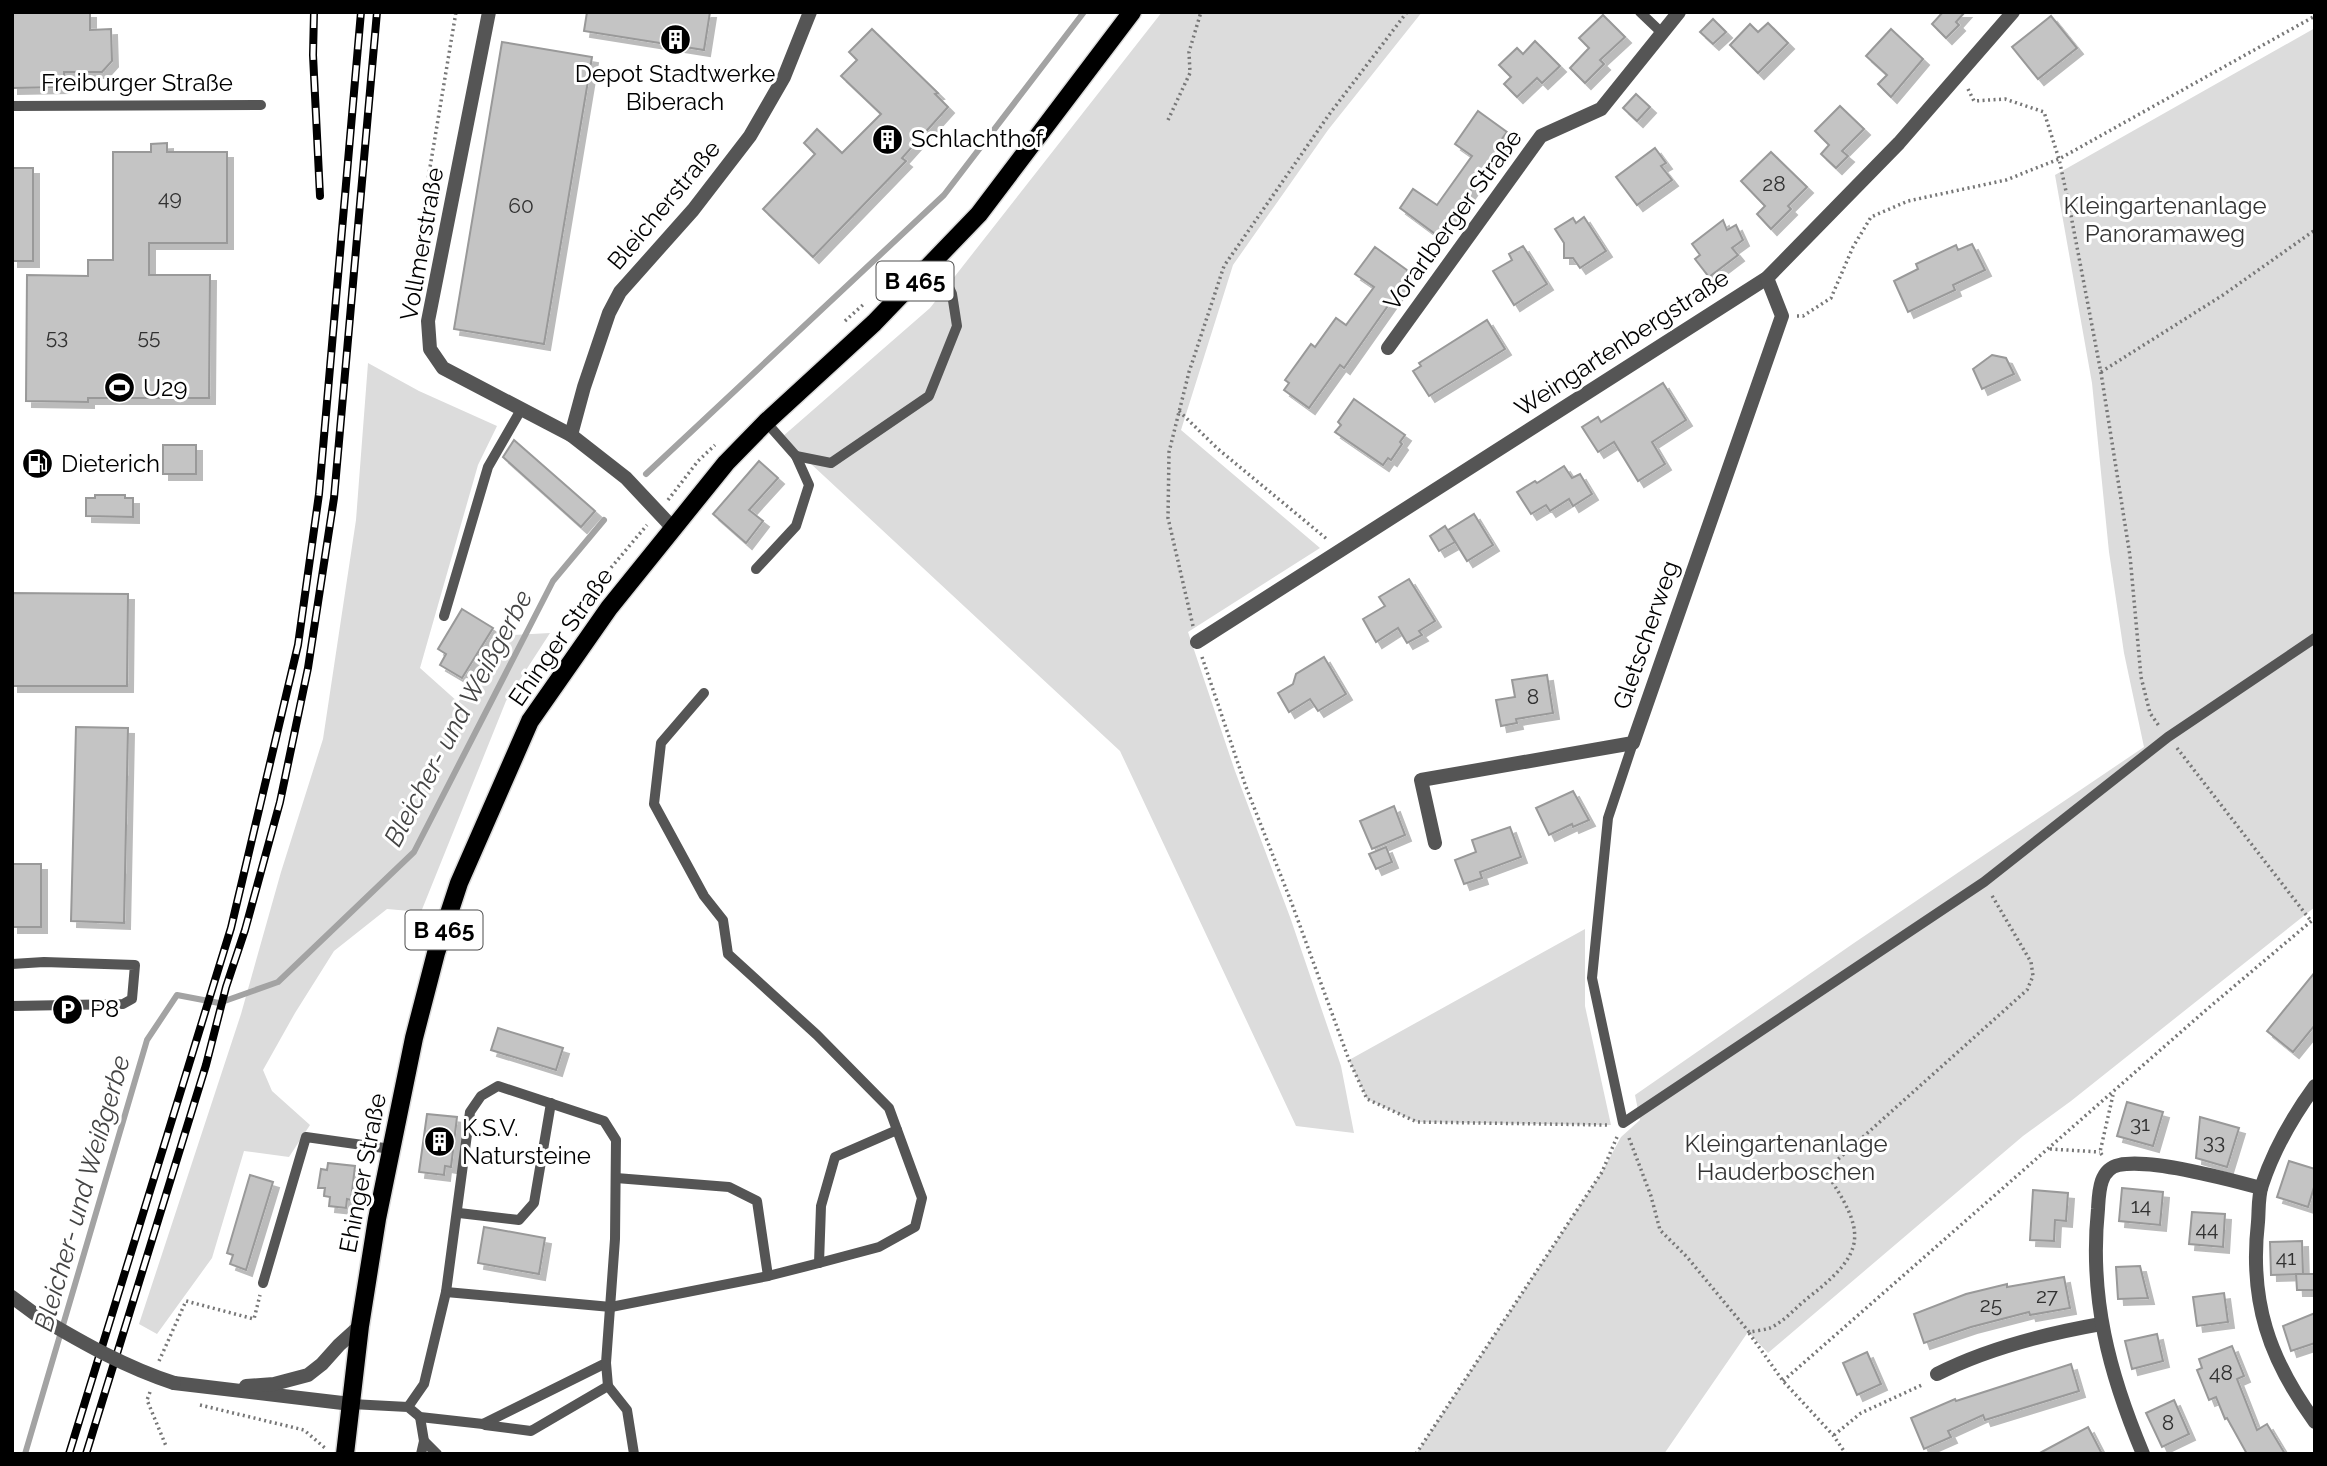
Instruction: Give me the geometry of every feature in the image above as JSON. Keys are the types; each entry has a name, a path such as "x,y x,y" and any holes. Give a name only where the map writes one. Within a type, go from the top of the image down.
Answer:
{"main road":[{"name":"Ehinger Straße","path":"345,1454 360,1326 377,1219 414,1038 436,953 459,883 530,721 608,608 726,463 765,422 874,323 979,214 1132,12"}],"street":[{"name":"Vollmerstraße","path":"489,12 428,321 430,349 443,368 571,435 626,478 672,527"},
{"name":"Bleicherstraße","path":"571,435 609,313 620,292 693,210 750,136 784,77 810,12"},
{"name":"Vorarlberger Straße","path":"1388,348 1541,136 1601,109 1679,12"},
{"name":"Weingartenbergstraße","path":"1197,642 1767,278 1899,143 2013,12"},
{"path":"1767,278 1782,316"},
{"name":"Gletscherweg","path":"1435,843 1421,780 1633,743 1782,316"},
{"path":"2315,1086 2280,1141 2261,1188 2254,1256 2259,1301 2274,1355 2300,1402 2315,1422"},
{"path":"2143,1454 2121,1398 2101,1324 2095,1235 2101,1182 2109,1170 2118,1165 2147,1165 2211,1175 2261,1188"},
{"path":"12,1297 39,1317 108,1357 174,1383 351,1404"},
{"path":"1937,1374 1965,1359 2022,1342 2101,1324"},
{"path":"217,1388 274,1384 308,1375 360,1326"}],"lane":[{"path":"1640,12 1662,33"},
{"name":"Freiburger Straße","path":"12,106 261,105"},
{"path":"796,456 831,463 929,396 957,326 952,294 936,260"},
{"path":"443,616 488,467 522,408"},
{"path":"757,569 796,526 809,485 796,456 765,422"},
{"path":"1633,743 1608,818 1592,978 1623,1122 1984,882 2168,737 2315,638"},
{"path":"446,1292 611,1307 768,1276 819,1263 879,1247 915,1227 922,1198 889,1108 817,1035 728,954 723,920 704,896 654,804 661,743 704,693"},
{"path":"12,964 44,962 135,965 132,999 123,1004 12,1006"},
{"path":"408,1408 424,1384 446,1292 459,1213 470,1112 481,1096 498,1086 604,1121 616,1140 611,1307 606,1363 608,1386 627,1410 634,1454"},
{"path":"459,1213 519,1220 534,1203 551,1103"},
{"path":"819,1263 821,1206 835,1157 897,1130"},
{"path":"263,1283 306,1137 391,1149"},
{"path":"616,1178 729,1186 757,1202 768,1276"},
{"path":"483,1424 606,1363"},
{"path":"351,1404 408,1408 420,1417 531,1430 608,1386"},
{"path":"420,1417 424,1441 422,1454"},
{"path":"424,1441 437,1454"}],"path":[{"path":"423,270 419,233 456,12"},
{"path":"1168,120 1190,73 1189,52 1201,12"},
{"path":"1407,12 1328,116 1224,266 1189,372 1169,452 1168,518 1197,642 1246,787 1349,1059 1367,1099 1417,1122 1499,1125 1611,1125 1623,1122"},
{"path":"1782,316 1803,316 1831,298 1853,247 1871,217 1908,201 2006,180 2059,159 2315,16"},
{"path":"1783,1381 2313,919 2150,713 2141,677 2130,556 2101,373 2059,159 2044,112 2005,99 1974,101 1959,72"},
{"path":"2101,373 2223,295 2315,230"},
{"path":"840,326 870,297"},
{"path":"1179,411 1217,449 1341,550"},
{"path":"657,514 698,461 718,442"},
{"path":"1749,1332 1771,1328 1837,1276 1853,1252 1856,1230 1840,1193 1825,1171 2027,990 2033,976 2031,962 1984,882"},
{"path":"2048,1149 2100,1152 2113,1093"},
{"path":"1623,1122 1651,1196 1660,1230 1687,1257 1749,1332 1783,1381 1833,1435 1846,1454"},
{"path":"1416,1454 1602,1172 1623,1122"},
{"path":"158,1364 186,1301 254,1319 263,1283"},
{"path":"1833,1435 1861,1413 1937,1374"},
{"path":"151,1388 147,1400 166,1446"},
{"path":"190,1403 303,1430 325,1448"}],"green space":[{"path":"1162,12 1422,12 1328,130 1233,265 1181,430 1320,548 1188,632 1341,1066 1354,1133 1296,1126 1120,751 782,437 930,308"},
{"path":"2315,28 2315,907 2023,1136 1768,1353 1748,1332 1664,1454 1416,1454 1602,1172 1621,1137 1640,1120 1635,1095 2144,747 2124,653 2109,552 2092,383 2055,175"},
{"path":"368,363 419,391 497,426 478,465 420,668 458,702 513,635 550,633 506,701 421,912 387,909 334,951 263,1070 272,1091 310,1125 289,1157 244,1151 212,1258 157,1334 139,1324 241,1014 281,872 323,739 356,520"},
{"path":"1585,929 1585,1006 1611,1125 1417,1122 1367,1099 1349,1060"}],"building":[{"path":"12,12 90,12 90,30 111,29 112,61 102,72 64,72 64,87 12,88"},
{"name":"Depot Stadtwerke Biberach","path":"587,12 710,12 704,50 584,31"},
{"path":"1943,12 1965,12 1956,22 1959,25 1946,38 1932,24"},
{"path":"1603,15 1625,37 1600,60 1604,64 1585,83 1570,68 1589,48 1579,38"},
{"path":"2051,16 2077,48 2038,79 2012,47"},
{"path":"1713,19 1726,32 1713,44 1700,32"},
{"path":"1768,23 1788,43 1758,73 1730,45 1750,24 1758,32"},
{"name":"Schlachthof","path":"872,29 938,93 935,94 948,107 902,158 906,161 813,257 763,209 815,154 804,143 817,129 842,153 881,114 841,76 857,60 849,52"},
{"path":"1891,29 1923,59 1891,97 1878,84 1887,75 1866,56"},
{"path":"1535,41 1560,66 1542,83 1537,78 1517,97 1504,84 1511,77 1499,65 1517,48 1523,54"},
{"path":"502,42 592,57 544,344 454,329"},
{"path":"1636,94 1650,107 1637,121 1623,108"},
{"path":"1840,106 1864,129 1842,151 1848,156 1836,168 1821,154 1829,145 1815,131"},
{"path":"1478,111 1507,132 1499,143 1503,145 1438,236 1400,208 1413,189 1437,205 1472,156 1455,144"},
{"path":"167,143 167,152 227,152 227,243 149,243 149,275 210,275 209,398 26,401 27,275 88,276 88,260 113,260 113,152 151,152 151,144"},
{"path":"1655,148 1666,163 1661,166 1672,180 1637,205 1616,177"},
{"path":"1771,152 1807,187 1788,206 1791,209 1771,229 1757,214 1765,206 1741,181"},
{"path":"12,168 33,168 33,261 12,261"},
{"path":"1584,217 1606,251 1580,268 1573,258 1564,258 1564,243 1555,229 1573,218 1576,223"},
{"path":"1723,220 1727,230 1736,225 1743,240 1732,248 1738,255 1709,277 1695,259 1700,255 1692,244"},
{"path":"1972,244 1985,270 1953,285 1955,290 1908,312 1894,281 1918,269 1916,264 1956,245 1958,250"},
{"path":"1523,246 1547,284 1514,305 1493,271 1512,260 1509,254"},
{"path":"1375,247 1411,273 1344,368 1340,365 1309,408 1284,390 1289,383 1285,380 1311,344 1315,347 1336,318 1346,325 1374,287 1355,274"},
{"path":"1487,320 1505,349 1429,396 1413,371 1421,366 1419,363"},
{"path":"1992,355 2006,358 2014,374 1982,389 1973,369"},
{"path":"1663,383 1686,420 1652,442 1665,464 1638,481 1614,442 1598,452 1582,427 1598,417 1601,422"},
{"path":"1354,399 1405,435 1391,460 1388,458 1383,465 1335,432 1341,425 1338,422"},
{"path":"514,440 595,511 581,527 503,457"},
{"path":"163,445 196,445 196,474 163,474"},
{"path":"759,461 778,478 749,510 763,521 746,543 713,514"},
{"path":"1564,466 1572,478 1580,474 1592,494 1573,506 1569,499 1550,511 1546,505 1531,514 1517,492"},
{"path":"95,495 125,495 125,498 133,498 133,517 86,516 86,498 95,498"},
{"path":"1474,514 1493,545 1467,561 1448,530"},
{"path":"1445,526 1455,542 1439,551 1430,536"},
{"path":"1409,579 1435,621 1419,631 1422,635 1407,643 1398,628 1376,642 1363,619 1385,606 1379,597"},
{"path":"12,593 128,594 127,686 12,686"},
{"path":"462,609 493,628 462,678 440,665 446,654 438,649"},
{"path":"1324,657 1346,694 1318,711 1310,699 1289,712 1278,693 1293,684 1296,674"},
{"path":"1547,675 1553,713 1516,719 1517,723 1501,726 1496,700 1515,697 1512,680"},
{"path":"76,727 128,728 124,923 71,921"},
{"path":"1573,791 1589,820 1573,827 1572,824 1549,835 1536,808"},
{"path":"1394,806 1405,835 1372,849 1360,821"},
{"path":"1510,827 1521,857 1480,872 1482,878 1464,884 1455,860 1476,852 1472,840"},
{"path":"1386,847 1392,862 1376,869 1369,854"},
{"path":"12,864 41,864 41,927 12,927"},
{"path":"2315,972 2315,1025 2293,1052 2267,1031"},
{"path":"498,1028 563,1048 556,1070 491,1050"},
{"path":"2127,1102 2163,1112 2153,1146 2117,1136"},
{"name":"K.S.V. Natursteine","path":"427,1114 457,1117 451,1167 445,1166 444,1175 419,1172"},
{"path":"2200,1117 2239,1128 2227,1167 2196,1158"},
{"path":"2289,1161 2315,1169 2315,1184 2308,1207 2277,1197"},
{"path":"328,1163 355,1166 351,1200 347,1199 346,1208 329,1206 330,1197 324,1196 325,1188 318,1188 321,1169 327,1170"},
{"path":"250,1175 273,1182 246,1270 230,1264 233,1255 227,1253"},
{"path":"2122,1188 2163,1192 2160,1225 2119,1221"},
{"path":"2033,1190 2068,1193 2066,1221 2055,1220 2054,1241 2030,1240"},
{"path":"2192,1212 2225,1214 2223,1247 2189,1244"},
{"path":"484,1227 545,1238 539,1274 478,1263"},
{"path":"2302,1241 2303,1274 2271,1275 2270,1242"},
{"path":"2140,1266 2148,1298 2118,1299 2116,1267"},
{"path":"2296,1274 2315,1274 2315,1290 2297,1290"},
{"path":"2064,1277 2070,1308 2030,1315 2029,1312 1924,1343 1914,1314 1966,1294 2007,1284 2007,1287"},
{"path":"2224,1293 2228,1322 2197,1326 2193,1297"},
{"path":"2315,1313 2315,1343 2291,1351 2283,1326"},
{"path":"2157,1334 2163,1361 2132,1369 2125,1341"},
{"path":"2232,1346 2244,1376 2237,1379 2257,1430 2267,1424 2285,1454 2247,1454 2227,1418 2225,1419 2216,1397 2209,1400 2197,1370 2202,1368 2199,1359"},
{"path":"1867,1352 1881,1384 1857,1395 1843,1363"},
{"path":"2071,1364 2079,1391 1985,1420 1983,1415 1948,1431 1951,1437 1924,1449 1911,1418 1955,1399 1956,1401"},
{"path":"2174,1400 2189,1434 2162,1447 2146,1413"},
{"path":"2088,1427 2102,1454 2038,1454"}],"waterway":[{"name":"Bleicher- und Weißgerbe","path":"646,474 944,195 1084,12"},
{"name":"Bleicher- und Weißgerbe","path":"25,1454 147,1040 177,995 219,1003 278,982 414,852 553,581 604,520"}],"railway":[{"path":"314,12 313,55 320,196"},
{"path":"69,1454 231,928 298,645 319,494 361,12"},
{"path":"86,1454 245,930 280,802 308,668 334,498 377,12"}],"place":[{"name":"Depot Stadtwerke Biberach","path":"675,40"},
{"name":"Schlachthof","path":"888,139"},
{"name":"U29","path":"120,388"},
{"name":"Dieterich","path":"38,464"},
{"name":"P8","path":"67,1009"},
{"name":"K.S.V. Natursteine","path":"439,1142"}],"park label":[{"name":"Kleingartenanlage Panoramaweg","path":"2165,220"},
{"name":"Kleingartenanlage Hauderboschen","path":"1786,1158"}]}
